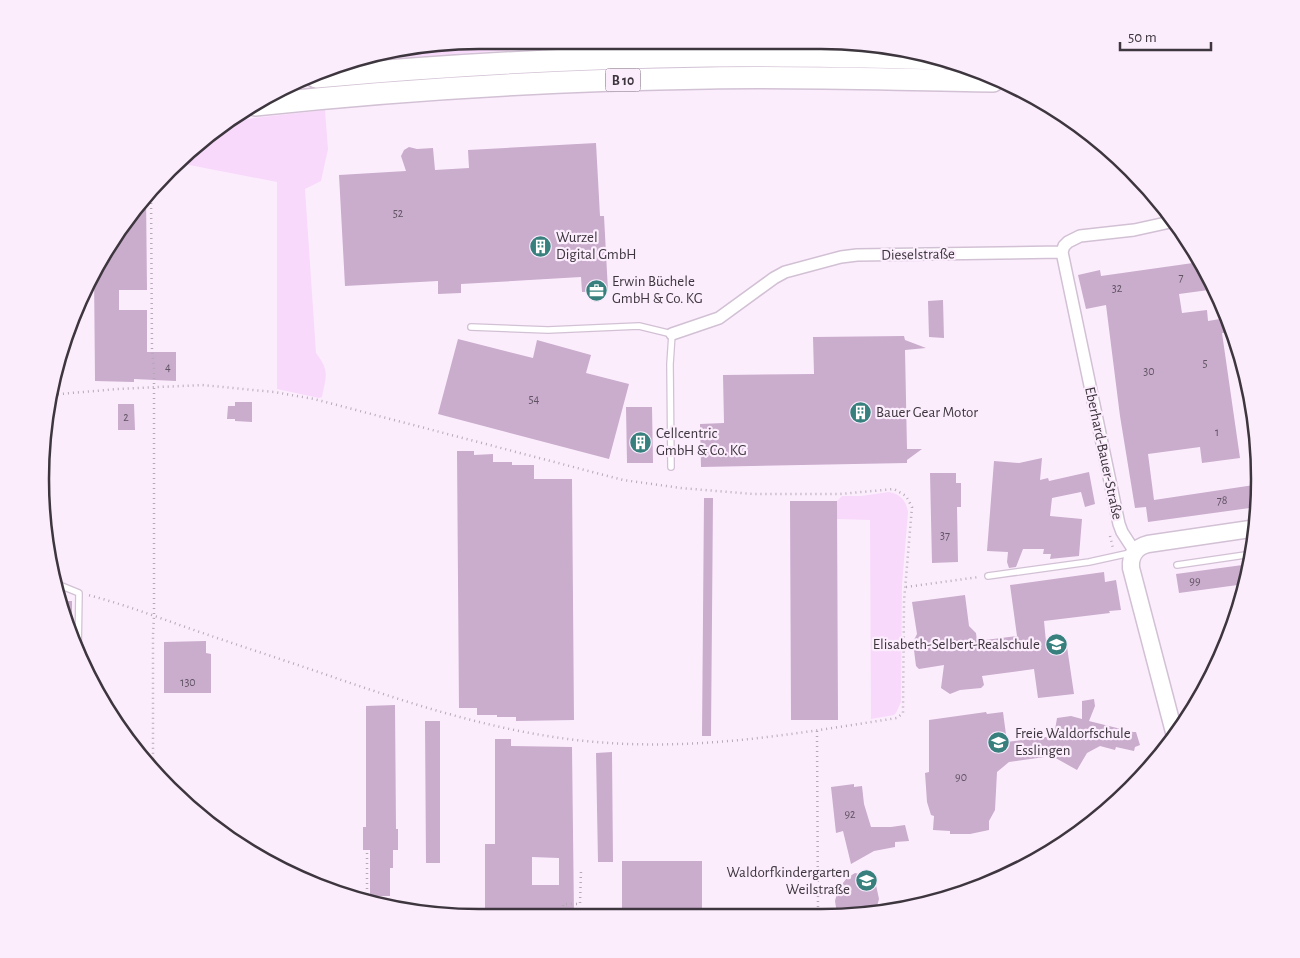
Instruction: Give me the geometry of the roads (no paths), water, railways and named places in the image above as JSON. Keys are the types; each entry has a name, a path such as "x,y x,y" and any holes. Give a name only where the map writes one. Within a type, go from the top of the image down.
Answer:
{"highway":[{"name":"B 10","path":"331,76 479,64 628,58 789,56 911,58"},
{"name":"B 10","path":"268,104 417,90 555,82 710,78 983,81"}],"street":[{"path":"1062,252 1068,242 1080,236 1134,230 1166,223"},
{"name":"Dieselstraße","path":"672,334 719,318 774,278 786,272 842,257 857,255 1062,252"},
{"name":"Eberhard-Bauer-Straße","path":"1062,252 1119,524 1134,552"},
{"path":"1173,727 1131,568 1134,552 1148,544 1248,529"}],"lane":[{"path":"472,327 548,330 639,326 672,334 670,364 671,467"},
{"path":"988,576 1088,562 1134,552"},
{"path":"1176,565 1244,555"},
{"path":"62,586 79,593 78,634"}],"place":[{"name":"Wurzel Digital GmbH","path":"540,246"},
{"name":"Erwin Büchele GmbH & Co. KG","path":"596,290"},
{"name":"Bauer Gear Motor","path":"860,412"},
{"name":"Cellcentric GmbH & Co. KG","path":"640,442"},
{"name":"Elisabeth-Selbert-Realschule","path":"1056,644"},
{"name":"Freie Waldorfschule Esslingen","path":"999,742"},
{"name":"Waldorfkindergarten Weilstraße","path":"866,881"}]}
